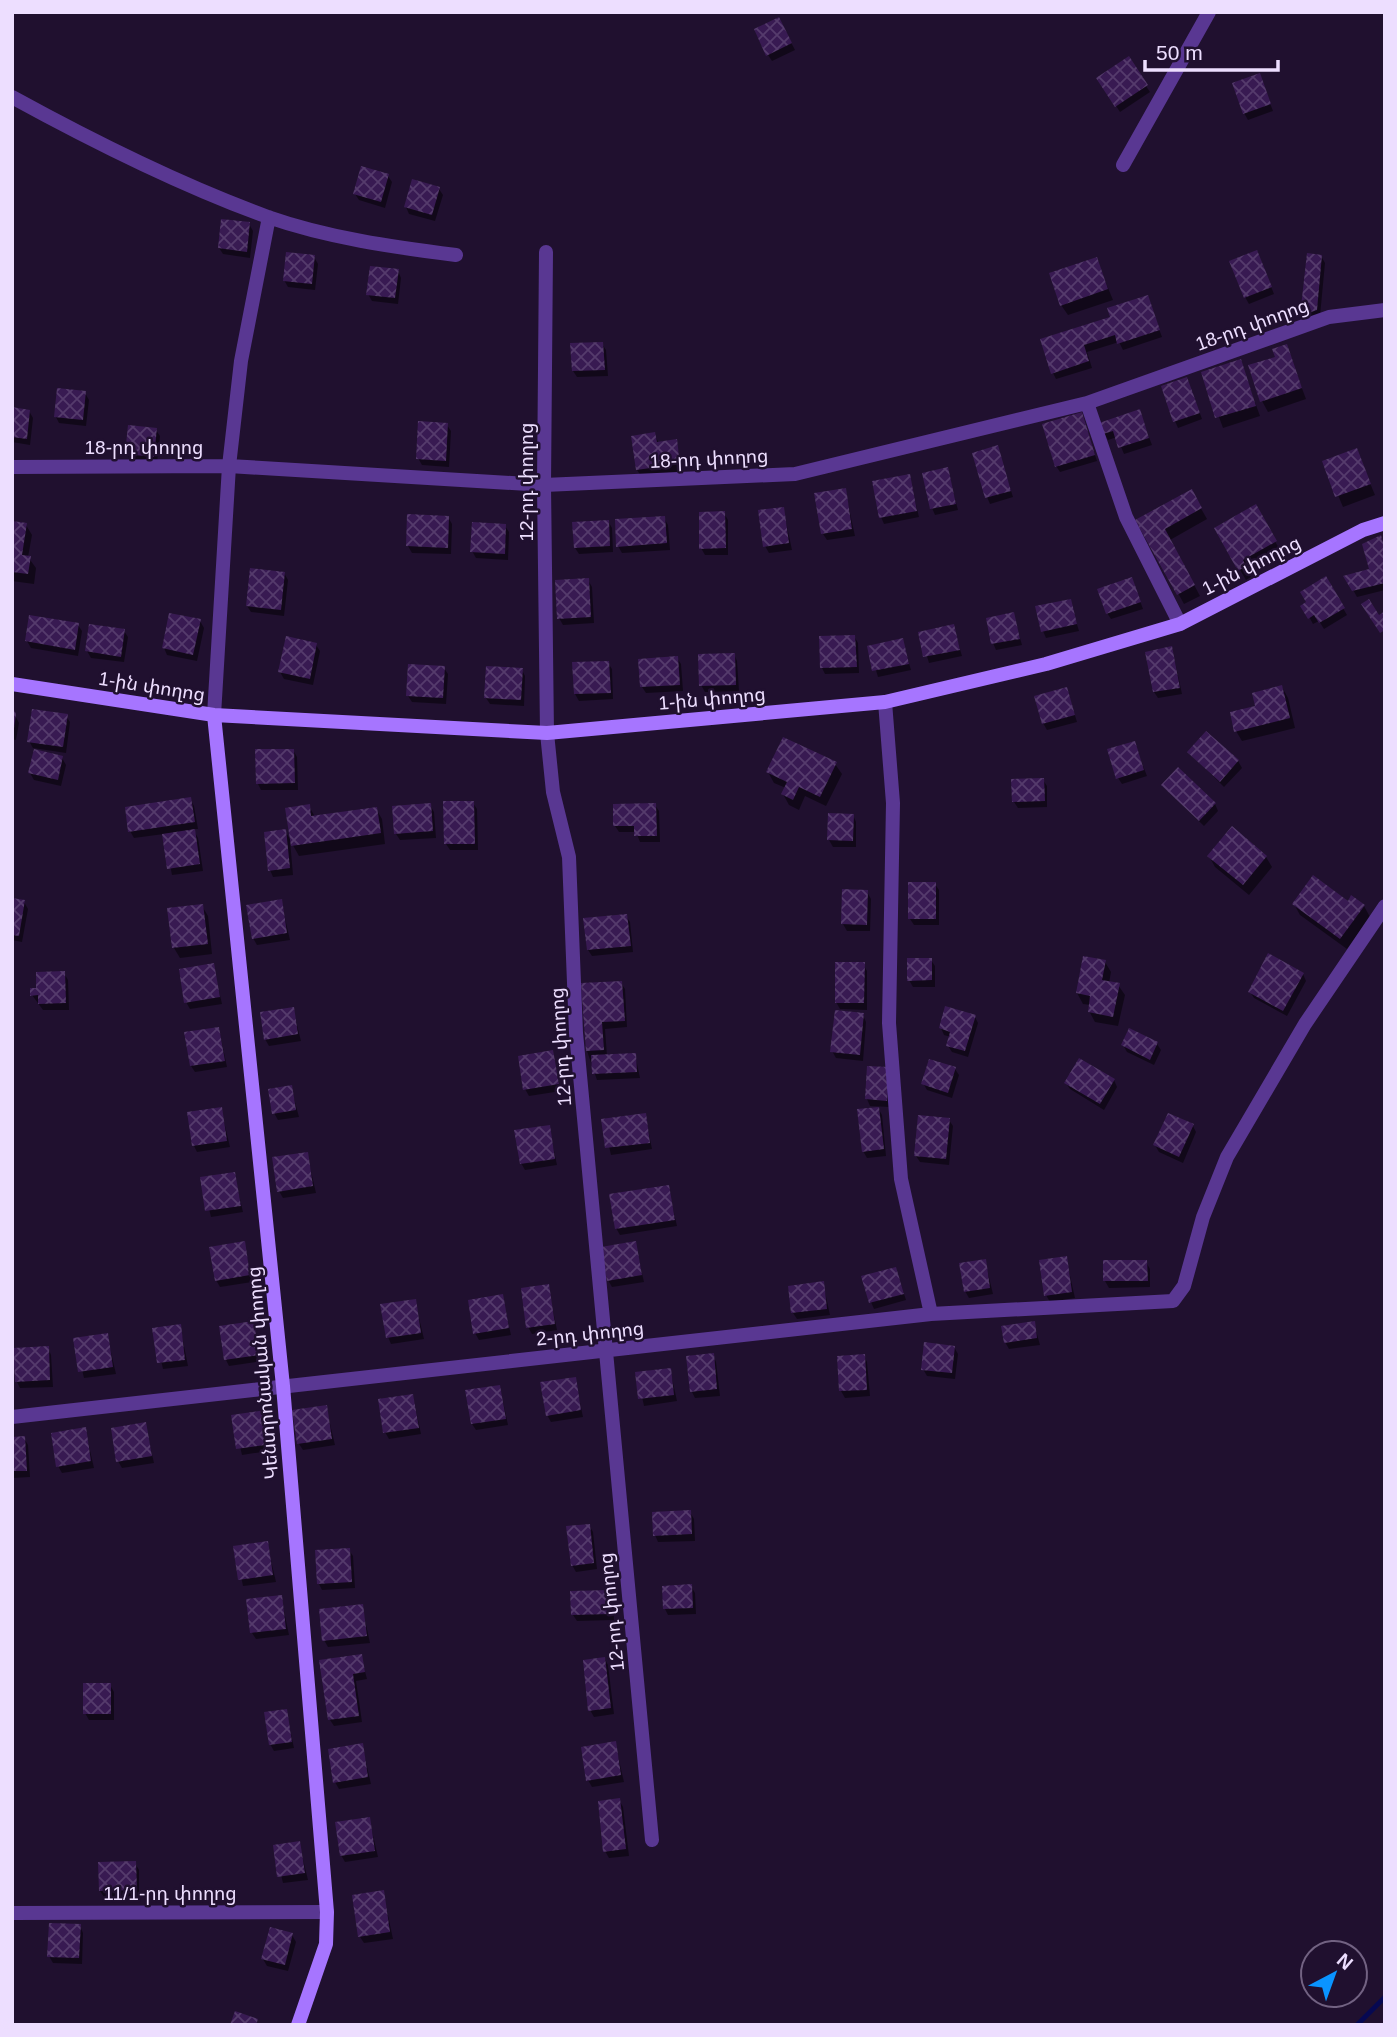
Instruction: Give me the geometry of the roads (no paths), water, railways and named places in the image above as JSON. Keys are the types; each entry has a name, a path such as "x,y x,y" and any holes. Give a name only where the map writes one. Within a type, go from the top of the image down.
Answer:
{"main road":[{"name":"1-ին փողոց","path":"12,684 214,715 547,733 885,702 1046,664 1180,624 1363,530 1385,523"},
{"name":"Կենտրոնական փողոց","path":"214,715 283,1386 327,1912 326,1944 298,2025"}],"street":[{"path":"1123,165 1209,12"},
{"path":"12,97 95,142 269,217 378,246 456,256"},
{"path":"214,715 229,466 241,361 269,217"},
{"name":"12-րդ փողոց","path":"546,252 544,485 547,733 553,792 569,857 576,1033 652,1840"},
{"name":"18-րդ փողոց","path":"12,467 229,466 544,485 795,474 1087,402 1329,317 1385,310"},
{"path":"1087,402 1126,517 1180,624"},
{"path":"885,702 893,803 889,1023 901,1179 931,1314"},
{"name":"2-րդ փողոց","path":"12,1417 931,1314 1172,1301 1184,1286 1203,1217 1227,1157 1305,1024 1385,906"},
{"name":"11/1-րդ փողոց","path":"12,1913 327,1912"}],"waterway":[{"path":"1357,2025 1385,1997"}]}
